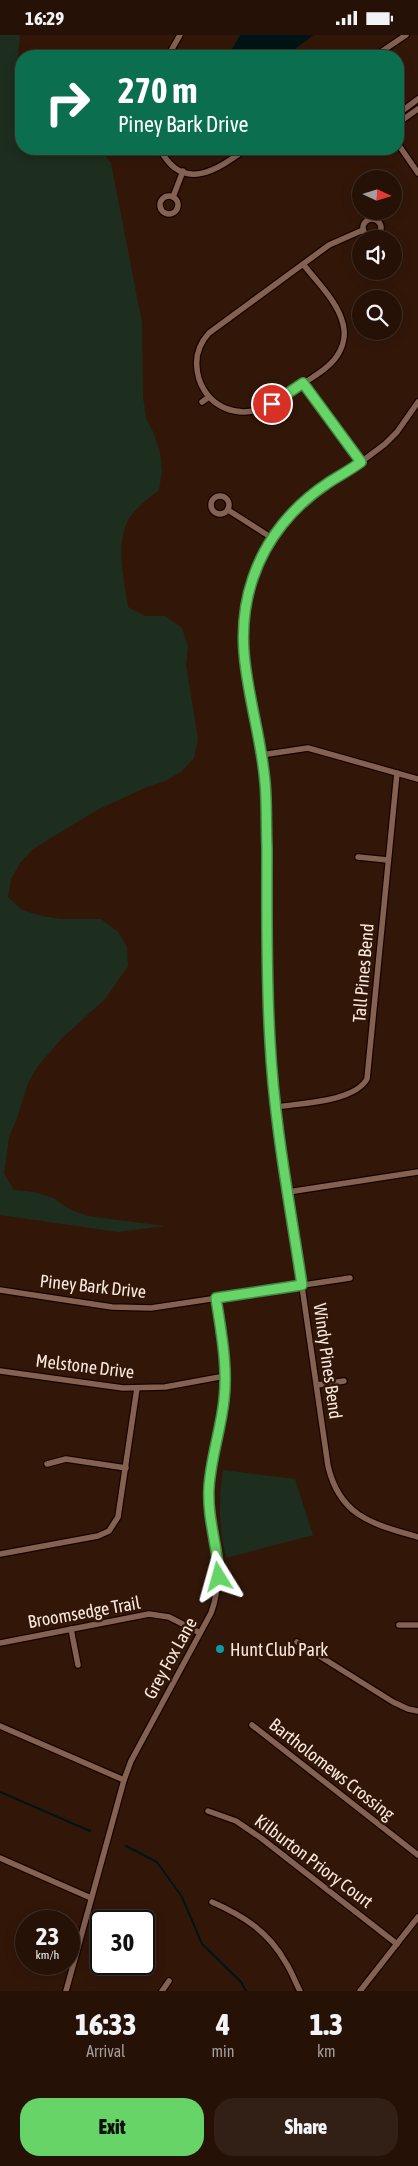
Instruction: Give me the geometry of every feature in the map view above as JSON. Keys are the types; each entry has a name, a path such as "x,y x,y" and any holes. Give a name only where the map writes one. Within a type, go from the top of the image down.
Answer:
{"street":[{"path":"171,50 180,35"},
{"path":"384,50 406,35"},
{"path":"404,110 418,99"},
{"path":"404,119 418,109"},
{"path":"404,153 418,173"},
{"path":"164,155 169,163 183,171 196,174 212,171 237,155"},
{"path":"173,197 183,171"},
{"path":"304,264 336,307 344,332 342,348 337,357 272,404 249,412 229,410 215,403 202,385 197,368 198,352 204,339 304,264 334,243 352,235"},
{"path":"303,383 361,462"},
{"path":"202,402 209,397"},
{"name":"Windy Pines Bend","path":"418,402 397,432 361,462 326,484 305,501 272,538 253,577 244,613 242,632 244,667 261,755 266,795 270,1042 276,1107 328,1466 335,1488 349,1508 366,1520 418,1537"},
{"path":"228,509 272,538"},
{"path":"261,755 308,748 418,779"},
{"name":"Tall Pines Bend","path":"276,1107 345,1096 359,1089 367,1079 397,773"},
{"path":"358,857 388,860"},
{"path":"288,1192 418,1172"},
{"name":"Piney Bark Drive","path":"0,1290 112,1307 151,1308 350,1279"},
{"name":"Grey Fox Lane","path":"66,1991 124,1779 131,1761 215,1602 219,1570 210,1514 209,1487 221,1421 225,1376 216,1298"},
{"name":"Melstone Drive","path":"0,1371 123,1389 181,1385 225,1376"},
{"path":"316,1385 344,1381"},
{"path":"0,1554 104,1535 116,1521 126,1468 137,1389"},
{"path":"47,1464 66,1459 126,1468"},
{"name":"Broomsedge Trail","path":"0,1643 149,1614 168,1617 200,1633"},
{"path":"399,1625 418,1625"},
{"path":"71,1629 78,1665"},
{"path":"297,1642 393,1701 408,1709 418,1711"},
{"name":"Bartholomews Crossing","path":"252,1725 418,1855"},
{"path":"0,1726 124,1779"},
{"name":"Kilburton Priory Court","path":"208,1811 236,1821 262,1838 398,1944"},
{"path":"0,1858 92,1898"},
{"path":"212,1902 246,1919 266,1935 286,1961 300,1991"},
{"path":"360,1991 418,1917"},
{"path":"162,1991 169,1981"}],"green space":[{"path":"0,35 20,35 19,50 15,50 15,155 105,155 111,163 142,323 143,397 146,418 160,453 162,471 159,490 133,513 123,534 124,584 128,607 146,616 165,616 182,628 188,647 186,665 198,739 194,758 181,772 165,781 147,787 97,810 33,849 20,863 11,879 8,897 22,910 42,916 61,919 101,919 118,932 127,947 128,966 105,999 62,1038 37,1067 28,1083 9,1137 4,1174 14,1190 34,1192 53,1198 69,1209 87,1216 165,1226 118,1232 0,1215"},
{"path":"223,1470 295,1479 313,1535 226,1558 220,1514"}],"shaded area":[{"path":"240,35 314,35 293,50 231,50"}],"waterway":[{"path":"0,1792 90,1831"},
{"path":"126,1846 157,1862 182,1897 202,1944 241,1982 246,1991"}],"place":[{"name":"Hunt Club Park","path":"220,1649"}],"route":[{"path":"219,1577 212,1532 209,1487 216,1439 221,1421 225,1376 225,1359 216,1298 302,1285 276,1107 270,1042 266,795 264,769 242,653 244,613 253,577 266,547 282,525 293,512 326,484 361,462 303,383 272,404"}]}
